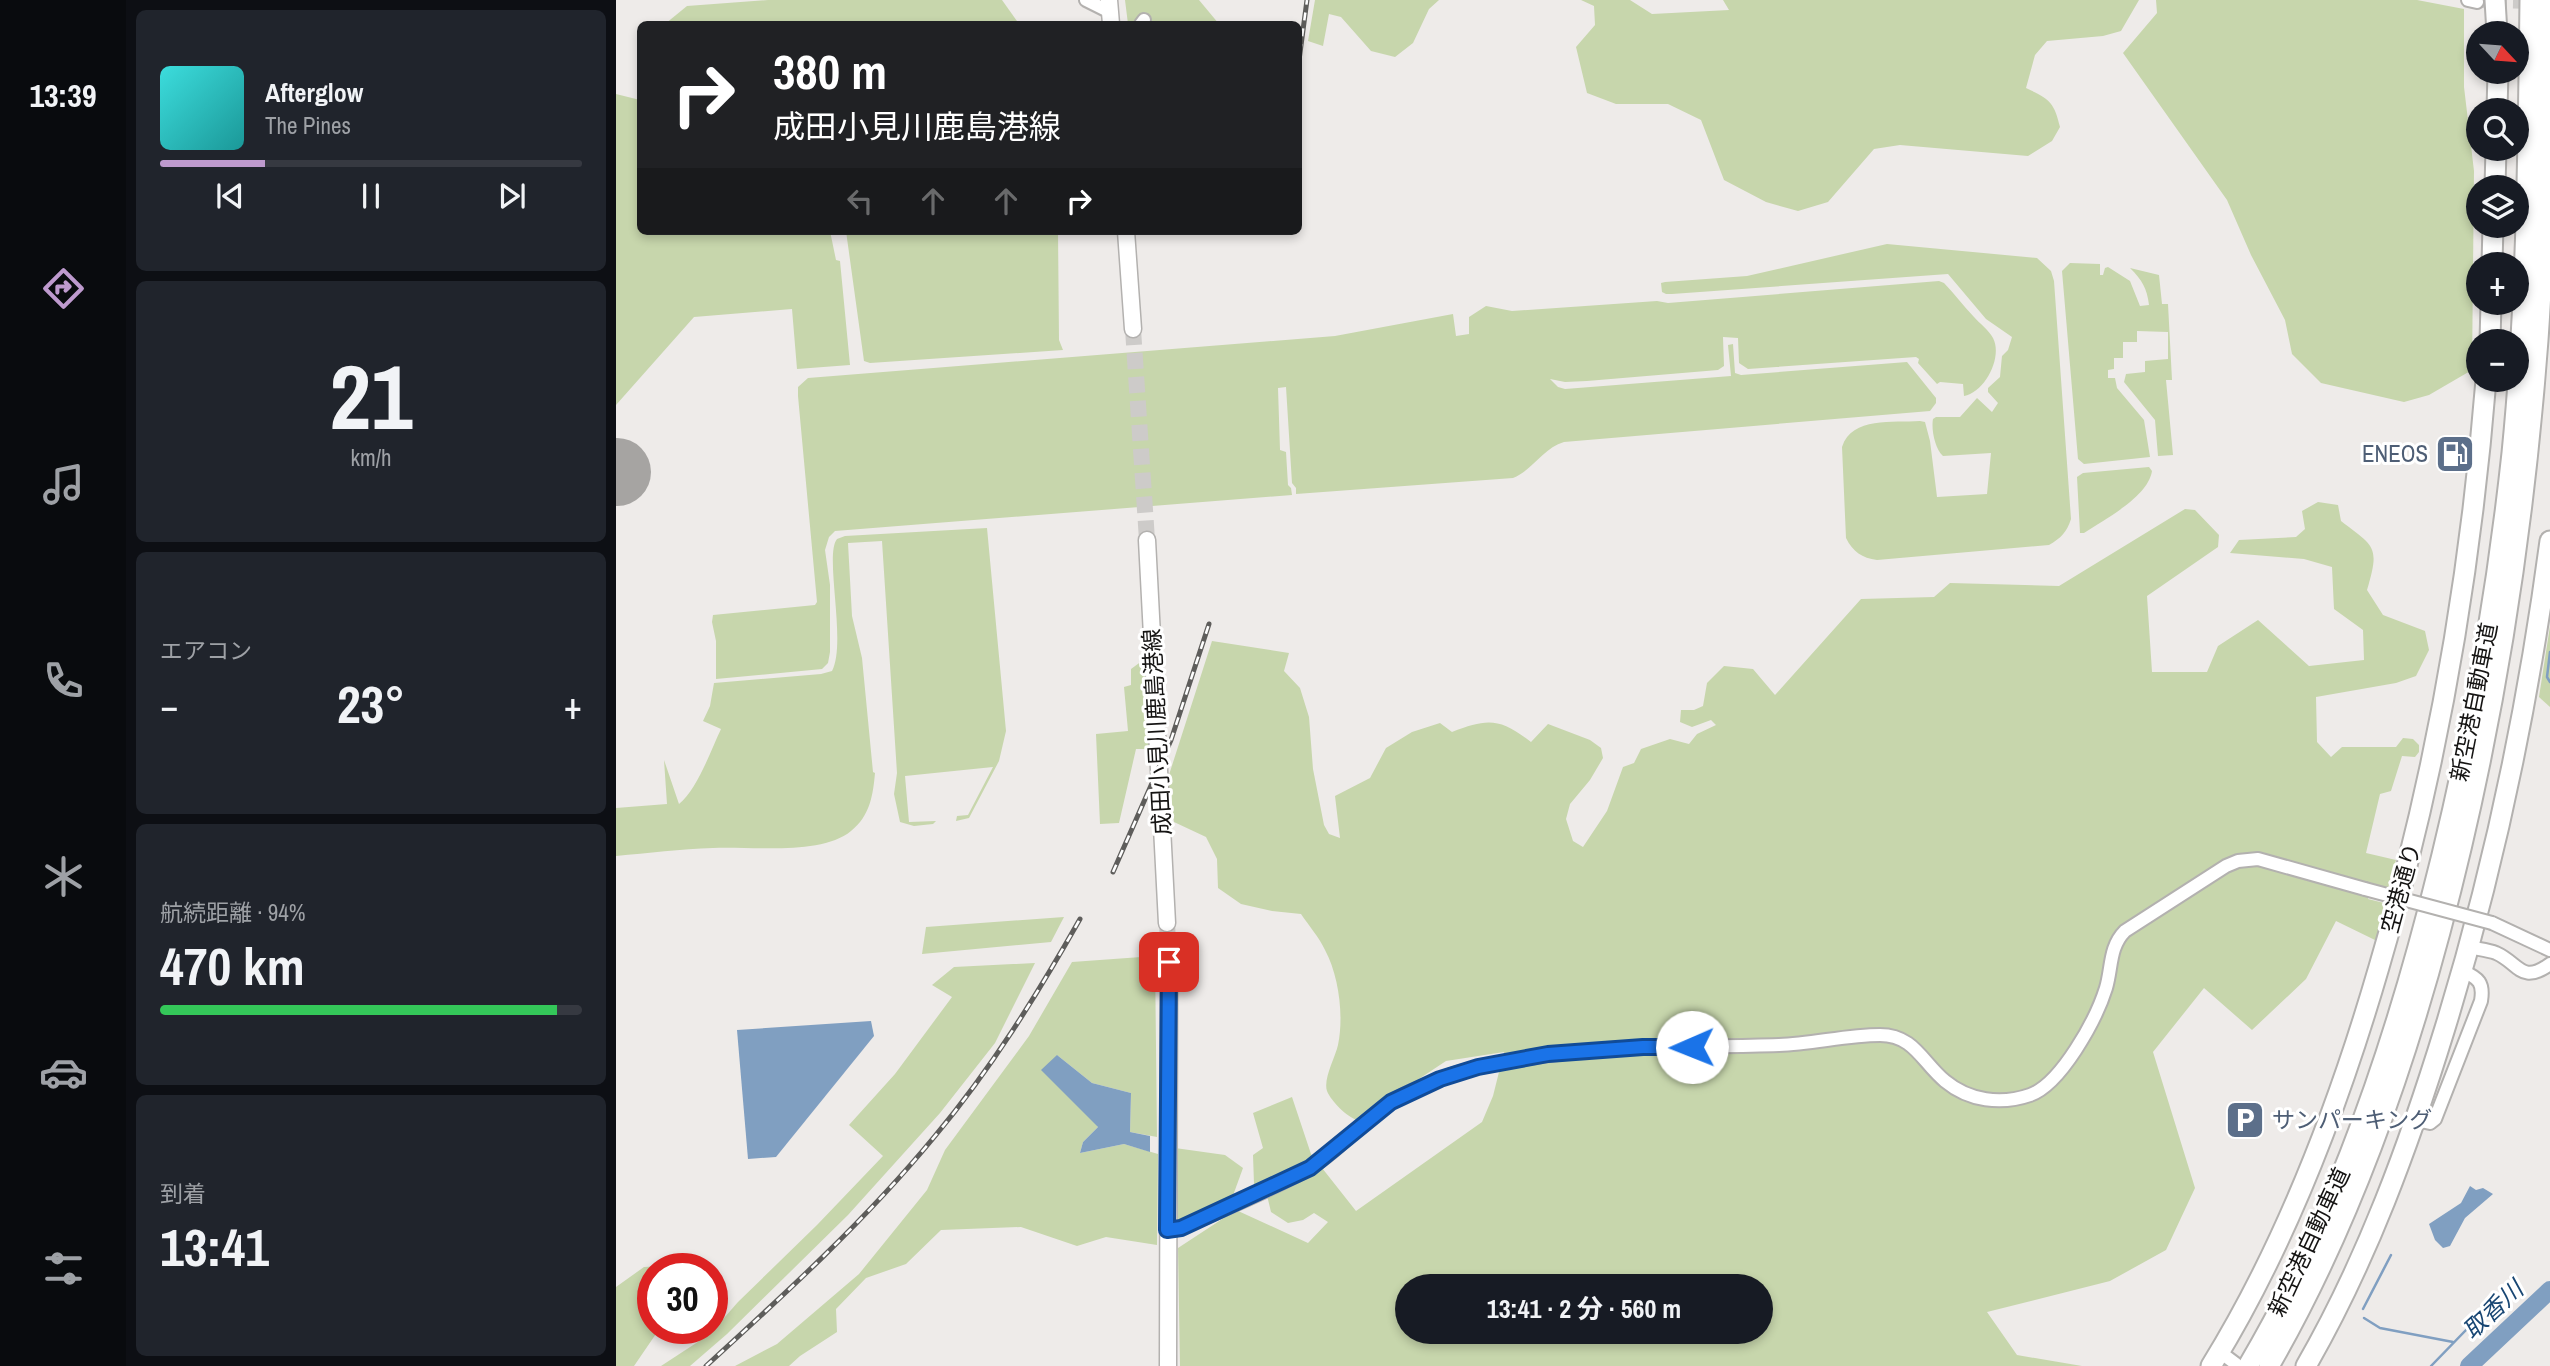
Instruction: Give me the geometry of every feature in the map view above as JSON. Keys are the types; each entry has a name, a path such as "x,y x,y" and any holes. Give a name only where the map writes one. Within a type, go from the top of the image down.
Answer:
{"highway":[{"name":"新空港自動車道","path":"2242,1365 2304,1260 2335,1191 2374,1091 2432,897 2474,710 2503,533 2521,336 2527,207 2530,0"},
{"name":"新空港自動車道","path":"2269,1366 2321,1266 2381,1122 2428,978 2472,806 2500,661 2519,535 2538,336 2546,138 2547,0"},
{"path":"2480,1 2491,21"},
{"path":"2546,138 2550,86"},
{"name":"空港通り","path":"2216,1359 2268,1260 2306,1178 2343,1081 2401,892 2422,808 2452,657 2477,480 2485,392"},
{"path":"2306,1366 2333,1319 2372,1234 2416,1121 2462,971 2514,760 2550,545"}],"main road":[{"path":"1126,235 1133,329"},
{"name":"成田小見川鹿島港線","path":"1147,540 1167,923"},
{"path":"1168,1366 1169,962"}],"street":[{"path":"1086,0 1110,12"},
{"path":"1167,1230 1181,1228 1310,1168 1391,1102 1427,1085 1478,1067 1548,1054 1643,1047 1811,1044 1877,1035 1896,1036 1910,1044 1946,1082 1964,1093 2004,1102 2030,1095 2046,1087 2072,1055 2105,990 2118,939 2125,931 2238,861 2258,859 2492,922 2550,950"},
{"path":"2469,947 2497,953 2523,972 2531,973 2550,964"},
{"path":"2416,1121 2430,1123 2435,1119 2482,1001 2483,986 2474,976 2462,971"},
{"path":"2436,1056 2459,1064"},
{"path":"2216,1359 2242,1365"}],"green space":[{"path":"768,0 1002,0 1017,21 669,21 687,6"},
{"path":"1125,0 1199,0 1216,21 1128,21"},
{"path":"1315,0 1439,0 1429,9 1413,43 1395,57 1371,51 1341,17 1329,14 1323,46 1308,41"},
{"path":"1581,0 1630,0 1652,14 1729,10 1723,0 2139,0 2121,31 2103,36 2047,41 2035,55 2026,88 2053,106 2060,127 2052,141 2028,156 1900,145 1874,149 1828,202 1798,211 1766,202 1724,180 1701,120 1668,104 1616,104 1587,93 1576,47 1595,25 1594,6"},
{"path":"2156,0 2417,0 2464,9 2466,161 2473,161 2474,171 2474,175 2466,175 2466,238 2473,238 2473,252 2466,252 2466,315 2473,315 2472,329 2466,329 2466,373 2429,395 2404,402 2321,383 2292,354 2285,320 2251,255 2227,200 2123,53 2157,13"},
{"path":"616,94 637,99 637,235 831,235 836,260 840,261 850,365 797,369 792,309 694,317 616,405"},
{"path":"847,235 1058,235 1059,340 1063,350 870,363 864,361"},
{"path":"1887,244 2037,258 2051,271 2054,281 2071,519 2063,534 2049,545 1877,560 1858,554 1846,538 1842,447 1847,437 1864,426 1886,422 1925,422 1937,497 1987,494 1991,453 1943,456 1934,439 1933,419 1960,417 1977,398 1992,412 1998,403 1988,392 1988,388 2000,377 2002,356 2008,350 2012,337 1986,319 1948,274 1672,294 1662,292 1661,283 1665,282 1747,276"},
{"path":"2070,263 2100,264 2100,275 2103,275 2108,267 2130,281 2140,306 2149,305 2147,294 2141,280 2130,268 2159,275 2162,304 2168,304 2172,380 2166,380 2173,455 2158,456 2155,420 2124,382 2126,374 2145,372 2145,361 2168,359 2168,332 2137,331 2137,342 2123,342 2123,358 2114,358 2114,369 2108,370 2108,378 2115,378 2117,388 2144,420 2150,457 2084,464 2078,459 2062,271"},
{"path":"1939,281 1944,283 1989,332 1995,346 1996,355 1990,373 1979,388 1964,396 1963,384 1937,384 1918,363 1919,359 1916,357 1748,369 1739,363 1738,338 1723,337 1724,366 1718,370 1587,381 1565,382 1550,379 1558,387 1565,389 1731,376 1728,345 1733,344 1735,373 1741,375 1907,362 1936,398 1930,411 1564,442 1550,449 1513,478 1296,494 1292,483 1286,387 1278,388 1280,450 1286,452 1288,485 1292,495 835,531 829,537 825,550 830,585 828,663 822,669 716,679 713,615 815,605 817,602 798,396 798,387 808,378 1335,336 1453,314 1456,336 1469,334 1469,317 1486,306 1512,311 1657,301 1668,303"},
{"path":"2149,467 2152,471 2143,490 2103,521 2080,533 2077,477 2083,473"},
{"path":"2318,502 2338,505 2341,521 2372,549 2373,564 2367,590 2383,615 2425,631 2429,650 2416,676 2396,683 2316,697 2317,742 2331,757 2342,747 2396,747 2403,738 2413,739 2419,745 2419,752 2415,757 2402,756 2391,791 2380,794 2366,853 2396,860 2388,888 2371,885 2368,899 2384,903 2377,941 2336,921 2306,979 2252,1030 2204,988 2153,1052 2195,1188 2166,1250 2110,1281 1987,1312 2017,1355 2082,1366 1180,1366 1178,1248 1236,1210 1308,1243 1328,1222 1314,1213 1303,1220 1288,1223 1271,1212 1265,1187 1254,1184 1253,1155 1263,1148 1253,1113 1292,1097 1311,1154 1356,1211 1482,1122 1493,1096 1504,1052 1446,1061 1357,1120 1344,1112 1332,1099 1326,1086 1340,1034 1340,1009 1334,972 1323,945 1301,914 1241,904 1218,888 1217,859 1206,837 1174,822 1168,778 1212,641 1289,653 1284,671 1300,688 1309,717 1313,769 1324,825 1329,834 1340,838 1335,796 1370,778 1386,748 1412,732 1440,723 1452,732 1475,724 1493,723 1511,728 1531,742 1548,724 1590,740 1601,748 1603,758 1590,780 1570,804 1566,819 1573,841 1583,847 1607,811 1623,767 1634,763 1641,749 1670,739 1689,744 1697,734 1716,725 1711,720 1692,727 1680,722 1681,710 1694,710 1703,706 1707,683 1724,666 1753,669 1775,695 1861,599 1934,597 1950,583 2059,586 2185,509 2195,510 2219,535 2218,547 2147,596 2152,672 2207,672 2218,646 2258,620 2309,666 2364,660 2363,630 2334,609 2332,567 2304,559 2230,553 2239,540 2296,537 2305,529 2302,511"},
{"path":"987,528 1006,731 999,761 969,818 956,821 957,816 968,815 993,767 905,776 909,822 936,821 933,824 914,826 900,822 894,794 897,773 882,541 848,543 852,616 862,658 875,773 872,797 862,819 851,831 838,839 804,847 701,849 616,856 616,808 667,804 664,760 679,804 698,780 721,729 703,721 710,706 714,683 832,671 837,641 833,562 837,539 845,536"},
{"path":"2550,626 2550,707 2539,697"},
{"path":"1146,658 1149,749 1136,749 1119,823 1100,824 1096,734 1128,731 1124,687 1131,685 1131,669"},
{"path":"1064,917 1051,942 922,954 926,927"},
{"path":"1155,956 1157,1137 1130,1132 1131,1093 1092,1083 1057,1055 1098,1127 1083,1142 1080,1153 1124,1144 1158,1154 1157,1245 1106,1237 1077,1246 1021,1227 941,1230 906,1264 866,1278 836,1309 837,1332 789,1366 735,1366 777,1344 859,1274 927,1190 945,1150 1029,1036 1072,962"},
{"path":"1035,963 995,1043 940,1113 848,1215 728,1333 728,1313 738,1302 883,1156 849,1125 895,1074 952,997 932,985 954,967"},
{"path":"1175,1148 1225,1155 1243,1168 1231,1201 1178,1222"},
{"path":"637,1272 637,1344 649,1344 634,1366 616,1366 616,1287"},
{"path":"695,1344 715,1344 690,1366 661,1366"}],"water":[{"path":"871,1021 874,1036 776,1157 748,1159 737,1030"},
{"path":"1057,1055 1092,1083 1131,1093 1130,1132 1150,1136 1150,1152 1124,1144 1080,1153 1083,1142 1098,1127 1041,1070"},
{"path":"2470,1186 2476,1190 2483,1188 2493,1194 2465,1218 2450,1246 2443,1248 2435,1240 2429,1224 2461,1203"}],"waterway":[{"path":"2550,652 2547,677 2550,682"},
{"path":"2363,1309 2391,1255"},
{"name":"取香川","path":"2469,1366 2550,1290"},
{"path":"2431,1366 2499,1296"},
{"path":"2364,1318 2380,1328 2453,1342"}],"tunnel":[{"path":"2477,2 2536,3"},
{"path":"1133,329 1147,540"},
{"path":"1167,923 1169,962"}],"railway":[{"path":"1302,38 1307,0"},
{"path":"1113,872 1171,740 1209,624"},
{"path":"706,1366 853,1226 935,1136 1012,1031 1080,919"}],"place":[{"name":"ENEOS","path":"2455,454"},
{"name":"サンパーキング","path":"2245,1120"}],"route":[{"path":"1169,962 1167,1230 1181,1228 1310,1168 1391,1102 1440,1079 1478,1067 1548,1054 1643,1047 1692,1047"}]}
